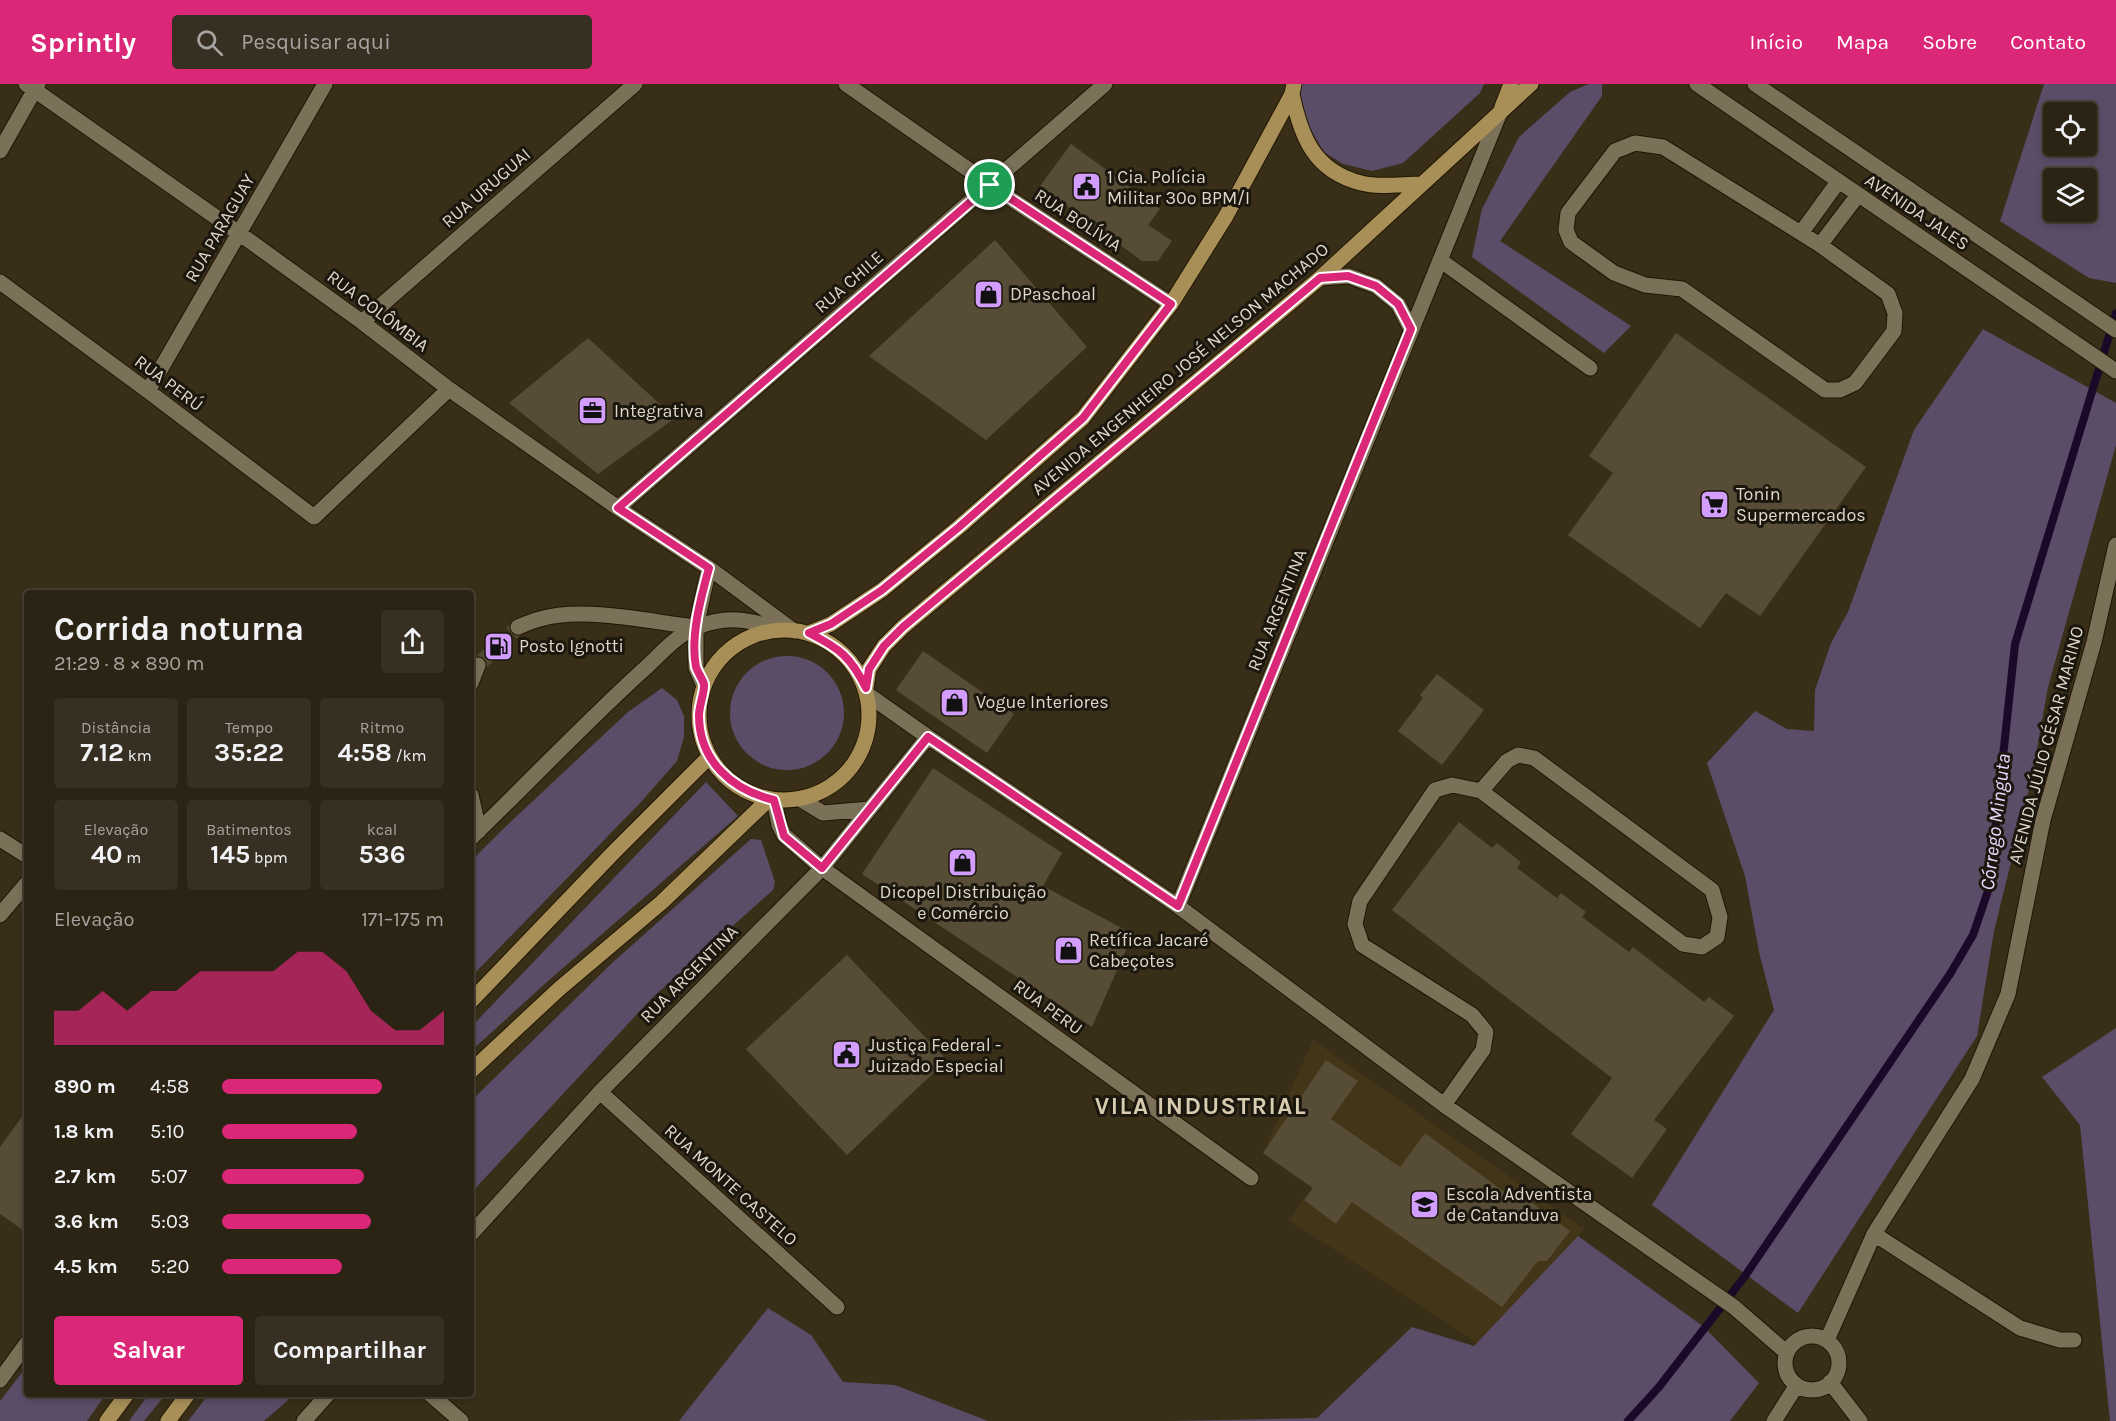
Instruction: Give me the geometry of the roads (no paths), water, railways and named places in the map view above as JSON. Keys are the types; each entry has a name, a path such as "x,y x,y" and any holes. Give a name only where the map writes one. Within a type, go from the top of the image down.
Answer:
{"main road":[{"path":"1501,110 1511,84"},
{"name":"AVENIDA ENGENHEIRO JOSÉ NELSON MACHADO","path":"867,691 869,669 884,646 903,627 1320,278 1531,84"},
{"path":"1293,89 1297,120 1307,143 1327,168 1341,176 1362,183 1421,184"},
{"name":"AVENIDA ENGENHEIRO JOSÉ NELSON MACHADO","path":"794,631 831,624 882,590 959,527 1083,418 1171,304 1226,216 1293,89"},
{"path":"794,631 841,651 857,671 867,691 870,713 868,733 862,752 851,769 837,783 819,793 800,799 771,799 742,789 723,775 709,757 701,737 699,715 704,686 710,673 723,656 739,643 758,634 794,631"},
{"path":"474,998 709,757"},
{"path":"474,1068 559,989 662,902 771,799"},
{"path":"107,1421 125,1397"},
{"path":"168,1421 186,1397"}],"street":[{"name":"RUA PARAGUAY","path":"148,391 325,84"},
{"name":"RUA URUGUAI","path":"362,322 635,84"},
{"name":"RUA BOLÍVIA","path":"846,84 990,185 1171,304"},
{"name":"RUA CHILE","path":"618,508 1106,84"},
{"name":"AVENIDA JALES","path":"1697,84 2111,368"},
{"name":"AVENIDA JALES","path":"1755,84 2116,330"},
{"name":"RUA COLÔMBIA","path":"33,86 362,322 449,389 618,508 709,568 794,631"},
{"path":"0,151 33,86"},
{"name":"RUA ARGENTINA","path":"1178,906 1501,110"},
{"path":"1635,143 1663,147 1820,245 1888,294 1895,313 1894,331 1855,383 1840,390 1825,390 1682,289 1645,285 1614,273 1570,242 1566,230 1568,213 1615,151 1635,143"},
{"path":"1800,234 1838,182"},
{"path":"1820,245 1858,195"},
{"path":"1440,260 1590,368"},
{"path":"1320,278 1348,276 1376,286 1398,304 1411,329"},
{"name":"RUA PERÚ","path":"0,282 314,517 449,389"},
{"name":"AVENIDA JÚLIO CÉSAR MARINO","path":"1827,1340 1874,1234 1972,1079 2008,994 2043,819 2094,642 2116,545"},
{"path":"704,686 696,668 696,627 709,568"},
{"path":"518,627 541,618 563,615 612,616 696,627"},
{"path":"475,834 625,686 682,635 696,627 729,619 745,619 794,631"},
{"path":"474,675 478,665"},
{"path":"867,691 928,737 1178,906 1444,1105 1734,1307 1787,1353"},
{"name":"RUA ARGENTINA","path":"474,1231 600,1092 822,868 928,737"},
{"path":"1444,1105 1483,1050 1486,1032 1472,1015 1362,945 1355,924 1360,901 1435,790 1452,785 1481,791 1683,944 1702,947 1716,937 1720,918 1712,890 1534,758 1518,755 1507,760 1481,791"},
{"name":"RUA PERU","path":"771,799 784,836 822,868 1251,1178"},
{"path":"800,799 823,813 870,809"},
{"path":"0,839 24,854"},
{"path":"0,915 24,887"},
{"name":"RUA MONTE CASTELO","path":"600,1092 837,1307"},
{"path":"1874,1234 2020,1328 2060,1340 2074,1340"},
{"path":"1816,1336 1827,1340 1835,1349 1839,1361 1838,1373 1820,1389 1808,1390 1797,1385 1788,1377 1785,1365 1787,1353 1793,1343 1804,1337 1816,1336"},
{"path":"0,1380 24,1347"},
{"path":"1830,1382 1860,1421"},
{"path":"1774,1421 1797,1385"},
{"path":"304,1421 325,1397"},
{"path":"433,1397 460,1421"}],"waterway":[{"name":"Córrego Minguta","path":"1628,1421 1659,1387 1745,1276 1950,974 1973,935 1989,888 2015,644 2116,313"}],"tunnel":[{"path":"478,665 518,627"}],"place":[{"name":"1 Cia. Polícia Militar 30º BPM/I","path":"1086,187"},
{"name":"DPaschoal","path":"989,294"},
{"name":"Integrativa","path":"593,411"},
{"name":"Tonin Supermercados","path":"1715,504"},
{"name":"Posto Ignotti","path":"498,646"},
{"name":"Vogue Interiores","path":"955,702"},
{"name":"Dicopel Distribuição e Comércio","path":"963,863"},
{"name":"Retífica Jacaré Cabeçotes","path":"1068,950"},
{"name":"Justiça Federal - Juizado Especial","path":"847,1055"},
{"name":"Escola Adventista de Catanduva","path":"1425,1204"}],"district":[{"name":"VILA INDUSTRIAL","path":"1201,1106"}]}
